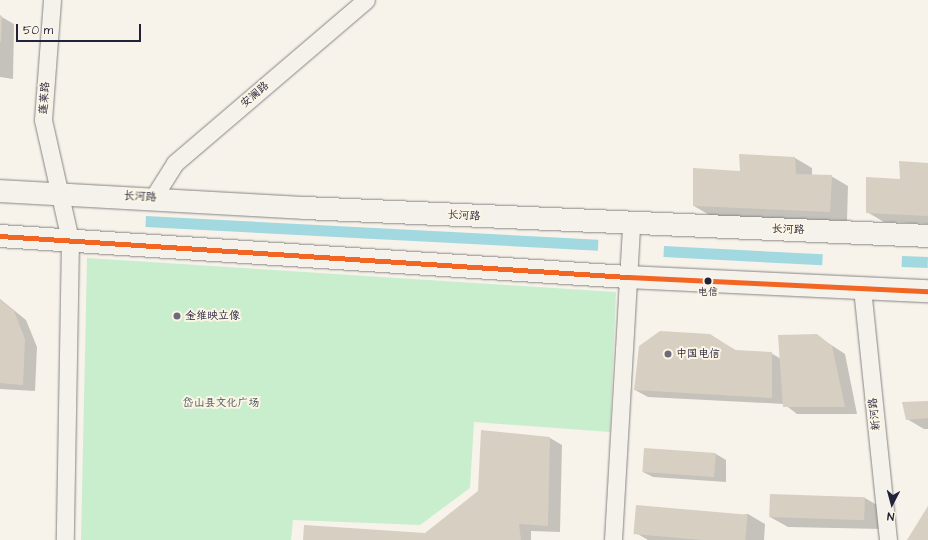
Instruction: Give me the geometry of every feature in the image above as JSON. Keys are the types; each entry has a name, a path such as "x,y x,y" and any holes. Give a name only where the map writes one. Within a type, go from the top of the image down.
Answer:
{"main road":[{"name":"长河路","path":"0,191 631,224 928,236"},
{"path":"0,236 628,277 928,291"}],"street":[{"name":"蓬莱路","path":"52,0 43,120 62,194 70,240 65,540"},
{"name":"安澜路","path":"153,198 175,162 366,0"},
{"path":"613,540 631,224"},
{"name":"新河路","path":"862,288 888,540"}],"green space":[{"name":"岱山县文化广场","path":"87,258 616,292 610,432 474,422 470,488 420,525 293,520 291,540 81,540"}],"water":[{"path":"146,216 598,240 598,251 145,227"},
{"path":"664,246 823,254 822,265 663,257"},
{"path":"902,256 928,257 928,268 902,267"}],"building":[{"path":"0,15 2,16 1,42 0,42"},
{"path":"739,154 795,157 796,174 832,175 830,212 693,206 693,168 740,171"},
{"path":"899,161 928,163 928,216 866,213 866,177 900,179"},
{"path":"0,300 14,311 25,339 23,385 0,383"},
{"path":"660,331 710,334 735,350 772,352 772,398 634,390 639,346"},
{"path":"817,334 832,346 845,407 783,407 778,335"},
{"path":"928,401 928,418 906,420 902,402"},
{"path":"481,430 550,437 548,526 519,524 521,540 303,540 304,525 425,533 478,491"},
{"path":"644,448 716,453 714,477 642,472"},
{"path":"770,494 865,497 864,520 769,517"},
{"path":"636,505 748,515 745,540 703,540 633,534"},
{"path":"928,506 928,540 907,540"}],"transit line":[{"path":"0,236 628,277 928,291"}],"place":[{"name":"电信","path":"708,281"},
{"name":"金维映立像","path":"177,316"},
{"name":"中国电信","path":"668,354"}]}
